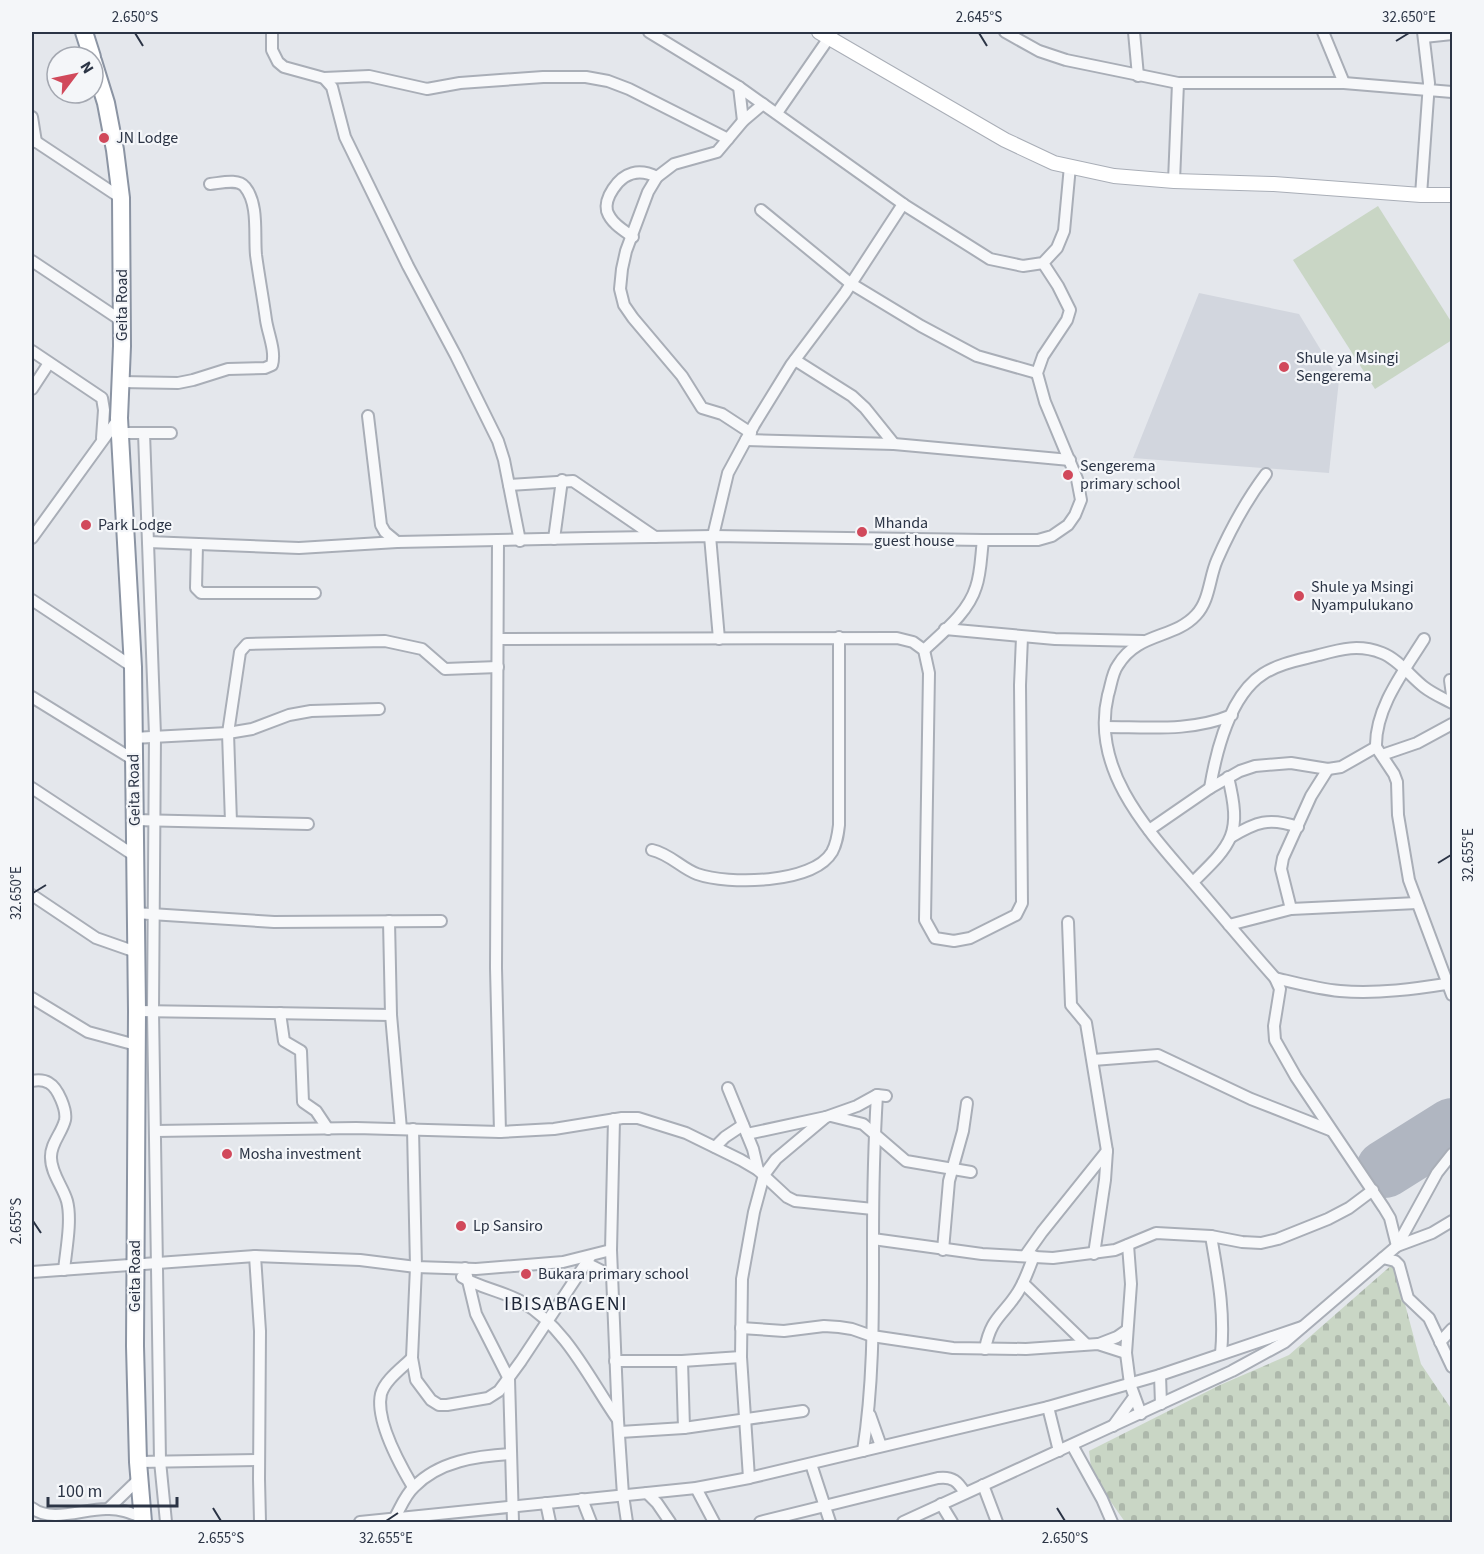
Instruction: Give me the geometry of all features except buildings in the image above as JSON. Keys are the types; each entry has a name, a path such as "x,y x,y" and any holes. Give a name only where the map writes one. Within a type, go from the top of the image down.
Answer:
{"highway":[{"name":"Geita Road","path":"105,100 115,150 121,198 120,425 133,667 136,952 145,1011 136,1045 134,1264 138,1462 143,1520"}],"main road":[{"path":"827,34 1005,140 1054,163 1114,176 1174,181 1274,184 1421,195 1452,195"}],"street":[{"path":"272,32 272,50 278,62 292,70 324,78 369,76 428,89 460,82 586,77 608,81 629,89 728,140"},
{"path":"649,32 739,87 903,204 990,259 1023,266 1043,263 1057,248 1064,231 1070,166"},
{"path":"1005,32 1048,54 1138,76 1178,83 1344,83 1452,92"},
{"path":"1134,32 1138,76"},
{"path":"1323,32 1344,83"},
{"path":"777,113 827,34"},
{"path":"1421,195 1429,90 1423,34 1452,34"},
{"path":"324,78 335,93 339,120 345,136 408,266 491,424 501,451 520,541"},
{"path":"1174,181 1178,83"},
{"path":"739,87 742,121"},
{"path":"763,104 742,121 717,152 674,164 657,177 648,192 626,251 622,269 620,289 624,305 682,376 702,408 722,414 748,437 894,444 1070,460"},
{"path":"32,117 34,141 121,198"},
{"path":"633,237 611,219 607,210 607,200 619,180 631,172 657,177"},
{"path":"121,382 178,382 193,380 228,369 265,368 272,365 274,358 257,259 252,202 245,186 241,184 229,182 210,184"},
{"path":"719,639 711,536 728,473 775,389 850,284 903,204"},
{"path":"761,210 850,284 977,356 1037,373"},
{"path":"32,261 122,321"},
{"path":"148,542 299,548 397,542 711,536 1038,540 1052,536 1068,525 1076,515 1081,500 1077,479 1045,402 1037,373 1043,356 1070,310 1043,263"},
{"path":"32,351 102,398 105,410 102,439"},
{"path":"795,360 852,396 866,408 894,444"},
{"path":"32,388 49,363"},
{"path":"368,416 381,525 384,532 397,542"},
{"path":"32,538 102,439 120,425 144,433 171,433"},
{"path":"144,433 155,737 154,914 145,1011 155,1131 160,1461 166,1522"},
{"path":"1266,474 1249,496 1233,524 1216,561 1204,603 1197,615 1173,630 1143,641 1126,653 1116,667 1106,706 1105,727 1110,754 1117,778 1125,794 1149,830 1275,978 1280,989 1274,1026 1275,1040 1330,1130 1390,1218 1395,1252 1408,1298 1430,1318 1452,1367"},
{"path":"554,539 562,480"},
{"path":"509,485 573,481 655,537"},
{"path":"498,540 496,968 500,1132"},
{"path":"924,650 964,610 976,586 983,540"},
{"path":"197,545 196,588 201,593 315,593"},
{"path":"32,600 133,667"},
{"path":"945,629 1023,637 1143,641"},
{"path":"498,639 838,637 897,638 913,642 924,650 929,673 925,920 935,938 954,941 970,938 1010,919 1020,911 1022,903 1020,685 1023,637"},
{"path":"652,850 674,859 695,873 735,880 784,876 808,870 832,853 839,825 838,637"},
{"path":"1424,639 1385,704 1378,720 1379,751 1395,774 1402,849 1409,880 1450,983 1452,994"},
{"path":"231,822 228,734 240,652 247,644 381,640 422,649 445,669 498,667"},
{"path":"1210,788 1216,756 1232,715 1252,682 1264,673 1290,662 1349,647 1368,648 1386,654 1424,687 1452,702"},
{"path":"1450,680 1452,695"},
{"path":"32,697 134,760"},
{"path":"133,738 228,734 252,729 289,715 311,711 379,709"},
{"path":"1105,727 1176,728 1218,721 1232,715"},
{"path":"1149,830 1228,777 1254,766 1291,763 1328,769 1341,767 1379,751 1417,743 1452,724"},
{"path":"1291,909 1281,869 1283,858 1311,796 1328,769"},
{"path":"1193,882 1220,856 1231,837 1235,809 1228,777"},
{"path":"32,788 135,856"},
{"path":"134,820 309,824"},
{"path":"1231,837 1255,824 1282,822 1298,827"},
{"path":"32,895 96,938 136,952"},
{"path":"1229,925 1291,909 1417,903"},
{"path":"135,913 274,922 441,921"},
{"path":"389,921 391,1015 407,1129 416,1268 412,1358 416,1380 422,1390 439,1405 488,1398 499,1391 589,1260"},
{"path":"1068,922 1071,1005 1086,1023 1107,1151 1094,1254"},
{"path":"1275,978 1340,990 1376,992 1450,983"},
{"path":"32,998 88,1032 136,1045"},
{"path":"145,1011 391,1015"},
{"path":"280,1013 284,1041 300,1051 303,1102 316,1111 328,1129"},
{"path":"1093,1060 1158,1055 1251,1099 1330,1130"},
{"path":"32,1081 49,1083 54,1087 66,1113 53,1147 51,1159 64,1191 68,1210 64,1270"},
{"path":"728,1088 761,1172 742,1279 741,1357 748,1478"},
{"path":"716,1147 725,1137 745,1130 828,1116 882,1095 875,1135 872,1336 869,1412 863,1450"},
{"path":"943,1250 949,1181 963,1131 967,1103"},
{"path":"828,1116 863,1124 906,1161 971,1172"},
{"path":"761,1172 828,1116"},
{"path":"155,1131 407,1129 500,1132 554,1129 614,1119 638,1118 686,1133 716,1147 761,1172 787,1197 795,1201 873,1209"},
{"path":"614,1119 611,1250 618,1420 627,1522"},
{"path":"985,1349 988,1332 1023,1283 1030,1256 1042,1232 1107,1151"},
{"path":"1395,1252 1449,1157"},
{"path":"1449,1157 1452,1171"},
{"path":"873,1239 943,1250 1053,1258 1094,1254 1128,1245 1156,1233 1211,1236 1252,1242 1278,1239 1328,1219 1349,1208 1373,1190"},
{"path":"903,1522 1258,1358 1285,1342 1383,1258 1452,1221"},
{"path":"1211,1236 1223,1317 1221,1354"},
{"path":"1128,1245 1131,1284 1126,1353 1130,1384 1141,1414"},
{"path":"465,1274 589,1260 611,1250"},
{"path":"32,1272 255,1256 360,1260 416,1268 449,1268 520,1301 548,1322 570,1348 618,1420"},
{"path":"255,1256 260,1331 260,1522"},
{"path":"589,1260 612,1276"},
{"path":"465,1274 476,1314 509,1379 513,1522"},
{"path":"1023,1283 1086,1344"},
{"path":"741,1328 784,1330 824,1326 852,1329 872,1336 943,1346 1026,1349 1098,1344 1126,1353"},
{"path":"360,1522 696,1488 748,1478 1048,1407 1160,1375 1302,1328"},
{"path":"1440,1342 1452,1329"},
{"path":"1098,1344 1127,1330"},
{"path":"615,1361 682,1361 741,1357"},
{"path":"412,1358 384,1387 381,1403 386,1430 413,1487"},
{"path":"682,1361 684,1428"},
{"path":"1160,1375 1161,1404"},
{"path":"1113,1426 1134,1397"},
{"path":"1048,1407 1059,1451"},
{"path":"620,1432 684,1428 803,1410"},
{"path":"869,1412 881,1446"},
{"path":"1072,1445 1112,1522"},
{"path":"394,1520 413,1487 428,1476 459,1460 511,1454"},
{"path":"138,1462 259,1460"},
{"path":"811,1464 830,1522"},
{"path":"759,1522 946,1477 958,1483 965,1493"},
{"path":"109,1508 139,1479"},
{"path":"983,1485 997,1522"},
{"path":"696,1488 714,1522"},
{"path":"647,1493 670,1522"},
{"path":"582,1499 591,1522"},
{"path":"546,1503 550,1522"},
{"path":"941,1504 952,1522"},
{"path":"32,1508 37,1513 52,1515 109,1508 124,1511 143,1520"}],"shaded area":[{"path":"1199,293 1299,314 1339,380 1329,473 1133,458"},
{"path":"1452,1111 1452,1133 1373,1182 1365,1166"}],"green space":[{"path":"1378,206 1452,323 1452,340 1375,389 1293,260"},
{"path":"1394,1263 1421,1364 1452,1410 1452,1522 1125,1522 1092,1475 1089,1451 1220,1385 1289,1355"}],"runway":[{"path":"1385,1169 1452,1127"}],"place":[{"name":"JN Lodge","path":"104,138"},
{"name":"Shule ya Msingi Sengerema","path":"1284,367"},
{"name":"Sengerema primary school","path":"1068,475"},
{"name":"Park Lodge","path":"86,525"},
{"name":"Mhanda guest house","path":"862,532"},
{"name":"Shule ya Msingi Nyampulukano","path":"1299,596"},
{"name":"Mosha investment","path":"227,1154"},
{"name":"Lp Sansiro","path":"461,1226"},
{"name":"Bukara primary school","path":"526,1274"}],"district":[{"name":"IBISABAGENI","path":"566,1304"}]}
